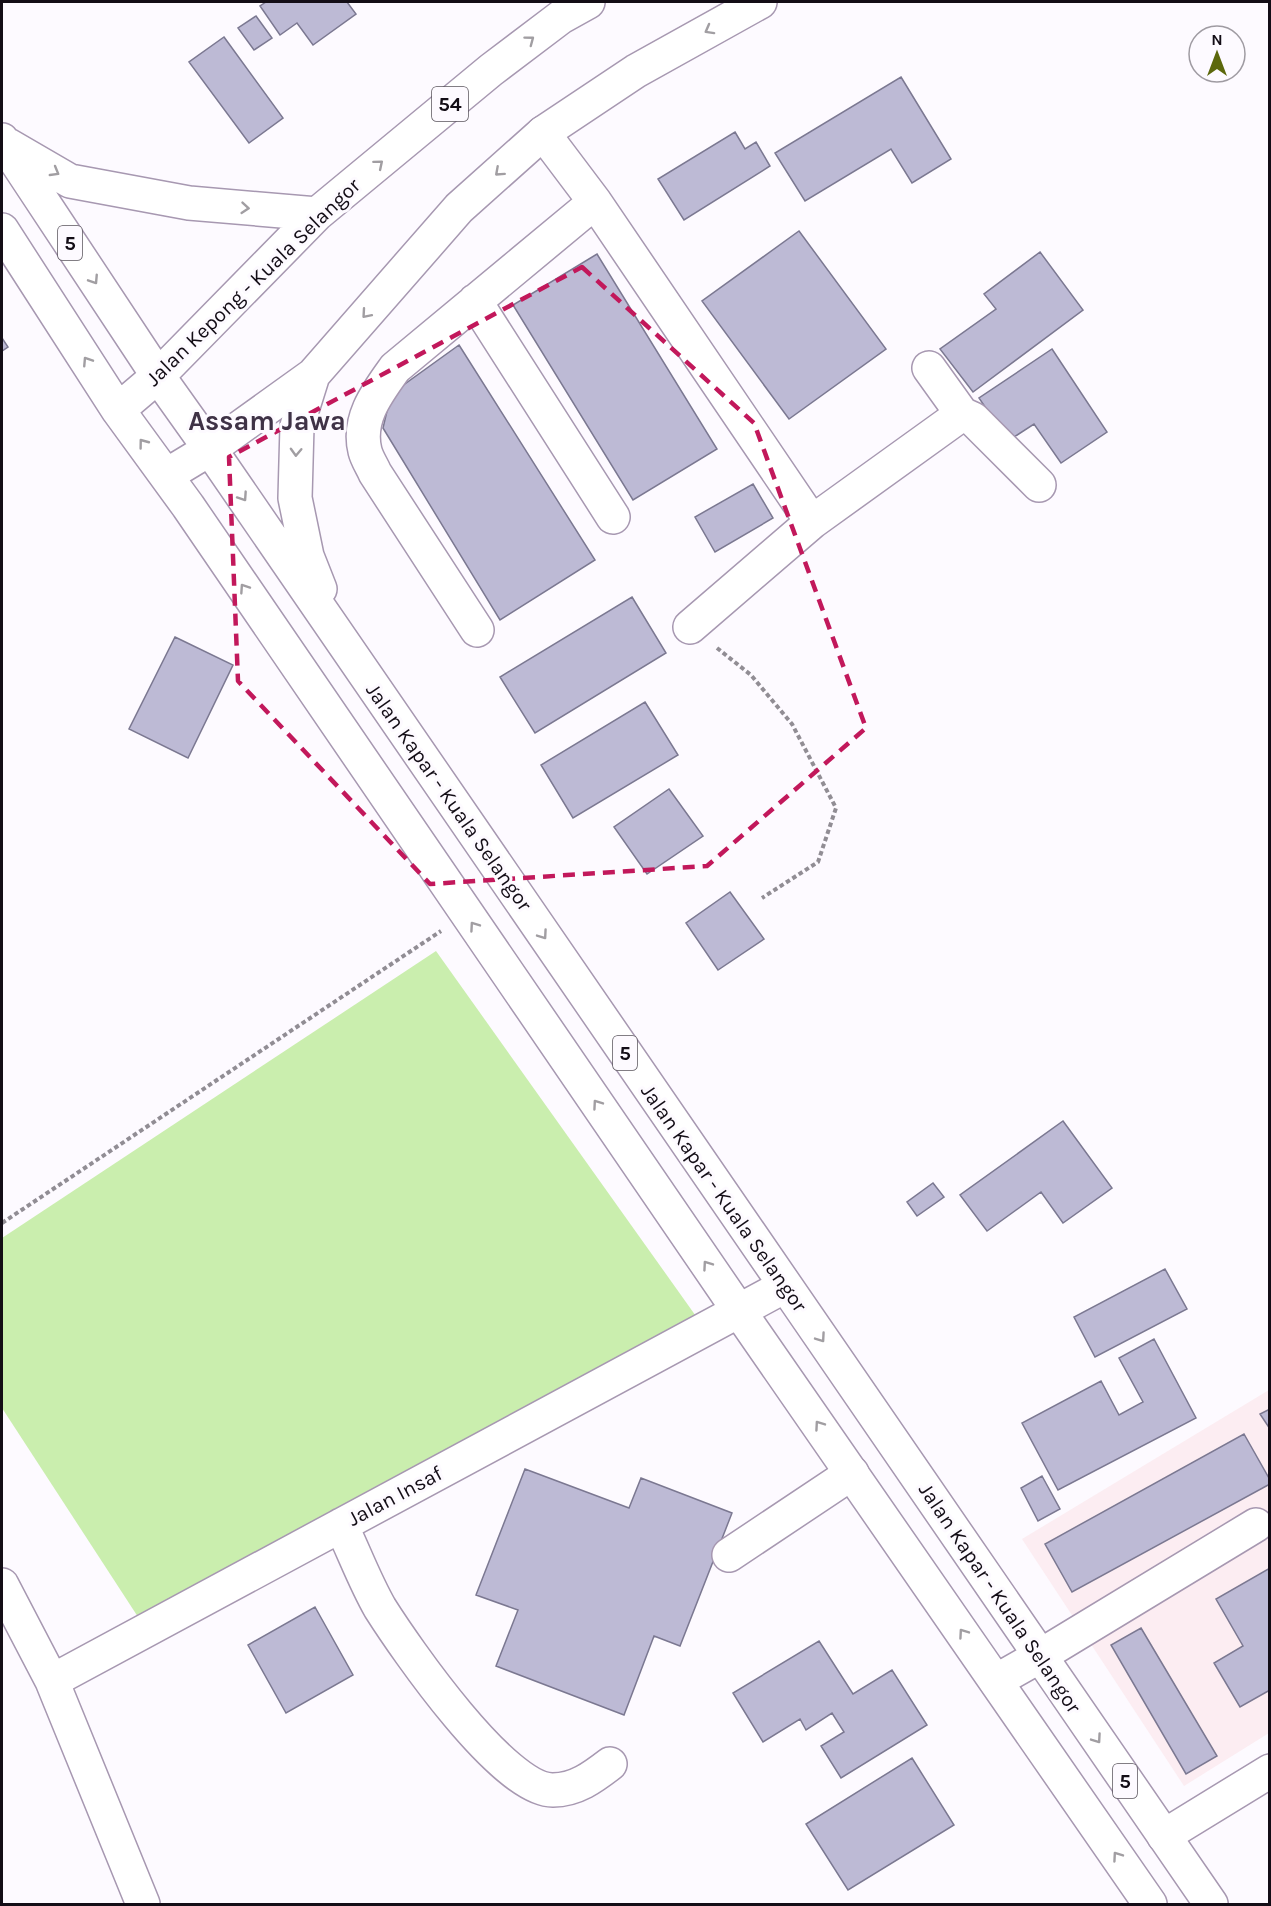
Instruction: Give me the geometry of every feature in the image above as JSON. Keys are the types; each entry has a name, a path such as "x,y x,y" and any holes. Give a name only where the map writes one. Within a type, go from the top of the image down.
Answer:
{"main road":[{"name":"Jalan Kepong - Kuala Selangor","path":"118,410 158,376 317,214 491,70 561,17 588,2"},
{"path":"167,475 210,449 313,375 459,208 543,133 636,71 760,2"},
{"path":"543,133 595,202 812,522"},
{"path":"3,141 70,181 189,203 317,214"},
{"name":"Jalan Kapar - Kuala Selangor","path":"3,141 158,376 1211,1905"},
{"path":"477,630 375,473 365,452 363,424 375,397 395,368 595,202"},
{"name":"5","path":"2,230 118,410 167,475 466,914 1150,1905"},
{"path":"475,301 613,517"},
{"path":"929,368 962,414 973,419 1039,484"},
{"path":"313,375 297,426 295,498 307,556 340,639"},
{"path":"690,627 812,522 962,414"},
{"name":"Jalan Insaf","path":"52,1682 785,1286"},
{"path":"729,1555 852,1473"},
{"path":"341,1525 379,1606 414,1659 485,1747 525,1781 552,1791 582,1785 610,1764"},
{"path":"996,1681 1256,1525"},
{"path":"2,1585 52,1682 143,1905"},
{"path":"1164,1836 1268,1775"}],"path":[{"path":"690,627 751,675 792,724 836,808 818,862 762,898"},
{"path":"2,1223 466,914"}],"highlighted area":[{"path":"582,267 754,423 866,728 707,866 430,884 238,681 229,457"}],"shaded area":[{"path":"1269,1390 1269,1733 1184,1786 1022,1539"}],"green space":[{"path":"436,951 698,1319 140,1620 2,1408 2,1238"}],"building":[{"path":"266,2 347,2 356,14 313,45 297,23 280,35 260,6"},
{"path":"256,16 272,38 254,50 238,28"},
{"path":"224,37 283,118 249,143 189,62"},
{"path":"901,77 951,159 912,183 891,149 805,201 775,153"},
{"path":"735,132 745,149 756,142 770,166 684,220 658,179"},
{"path":"799,231 886,349 789,419 702,301"},
{"path":"1040,252 1083,310 973,392 940,349 996,309 984,294"},
{"path":"597,254 717,449 633,500 513,305"},
{"path":"2,338 8,347 2,351"},
{"path":"459,345 595,560 500,620 383,428 391,394"},
{"path":"1052,349 1107,432 1061,463 1034,424 1008,441 979,398"},
{"path":"753,484 773,518 715,552 695,517"},
{"path":"632,597 666,653 535,733 500,677"},
{"path":"175,637 233,665 188,758 129,729"},
{"path":"645,702 678,755 573,818 541,765"},
{"path":"669,789 703,836 647,874 614,827"},
{"path":"730,892 764,939 718,970 686,923"},
{"path":"1063,1121 1112,1188 1063,1223 1041,1192 987,1231 960,1195"},
{"path":"933,1183 944,1197 917,1216 907,1202"},
{"path":"1165,1269 1187,1309 1095,1357 1074,1317"},
{"path":"1154,1339 1196,1418 1058,1490 1022,1423 1101,1381 1119,1415 1143,1402 1119,1358"},
{"path":"1270,1409 1270,1429 1260,1414"},
{"path":"1244,1434 1270,1480 1270,1484 1072,1592 1045,1544"},
{"path":"525,1469 629,1508 641,1478 732,1513 680,1646 654,1636 624,1715 496,1666 518,1610 476,1595"},
{"path":"1042,1476 1060,1509 1038,1521 1021,1488"},
{"path":"1270,1568 1270,1690 1240,1707 1214,1663 1243,1646 1216,1599"},
{"path":"315,1607 353,1675 286,1713 248,1645"},
{"path":"1141,1628 1217,1756 1186,1774 1111,1645"},
{"path":"819,1641 853,1694 892,1670 927,1725 841,1778 821,1746 844,1732 832,1713 806,1730 800,1719 763,1742 733,1693"},
{"path":"912,1758 954,1825 848,1890 806,1824"}],"district":[{"name":"Assam Jawa","path":"267,421"}]}
